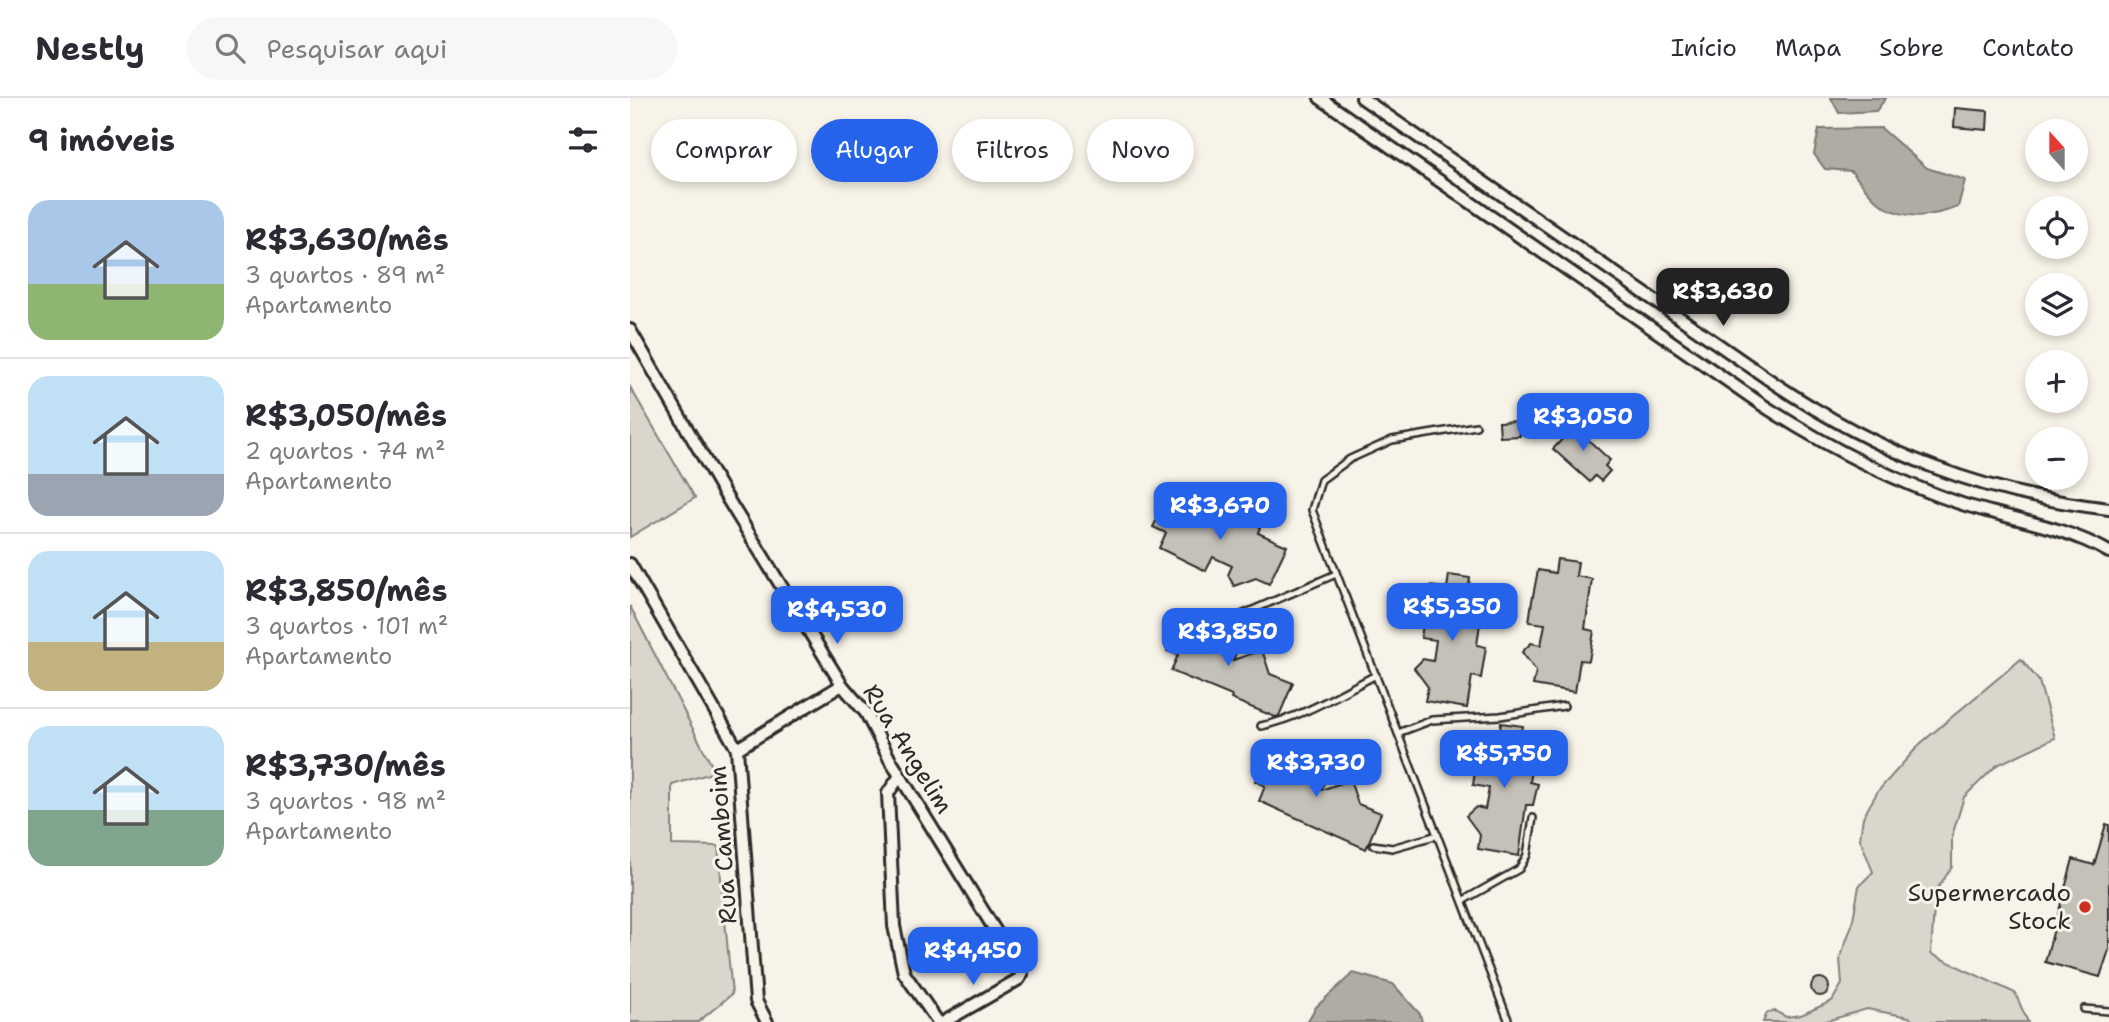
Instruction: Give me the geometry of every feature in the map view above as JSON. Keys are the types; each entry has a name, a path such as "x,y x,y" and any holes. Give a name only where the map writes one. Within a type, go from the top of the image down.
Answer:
{"street":[{"path":"1320,98 1794,426 1865,465 1931,493 2076,537 2109,552"},
{"path":"1362,98 1807,405 1864,437 1912,459 1969,480 2029,497 2109,509"},
{"path":"1385,143 1398,123"},
{"name":"Rua Angelim","path":"630,330 724,493 842,685 866,713 900,776 1022,974 1019,979 944,1022"},
{"path":"1716,373 1729,352"},
{"name":"Rua Camboim","path":"630,564 737,749 757,1001 767,1022"},
{"path":"737,749 842,685"},
{"path":"900,776 888,793 894,926 904,973 938,1022"}],"lane":[{"path":"1476,426 1392,440 1350,459 1321,480 1312,510 1509,1022"},
{"path":"1241,615 1336,574"},
{"path":"1261,726 1288,720 1376,675"},
{"path":"1398,733 1432,720 1489,717 1564,706"},
{"path":"1464,900 1519,869 1527,855 1533,818"},
{"path":"1373,845 1392,848 1438,835"},
{"path":"2084,1009 2109,1011"}],"shaded area":[{"path":"1831,98 1886,98 1876,111 1839,113"},
{"path":"1881,128 1927,168 1965,180 1958,207 1922,216 1894,211 1876,200 1851,171 1825,169 1814,154 1819,129"},
{"path":"630,387 695,498 630,537"},
{"path":"630,606 715,772 672,785 672,845 718,846 732,994 698,1022 630,1022"},
{"path":"2021,659 2039,681 2055,738 1997,765 1964,797 1952,836 1952,867 1935,892 1931,954 2015,993 2028,1022 1914,1022 1909,1017 1867,1009 1823,1022 1763,1022 1767,1013 1775,1011 1786,1017 1801,1015 1832,1001 1842,984 1840,958 1852,925 1859,886 1873,872 1860,839 1863,817 1878,791 1921,743"},
{"path":"1353,973 1393,984 1420,1014 1422,1022 1307,1022 1316,1007"}],"building":[{"path":"1955,108 1988,111 1987,130 1954,127"},
{"path":"1582,418 1591,427 1583,435 1610,460 1605,466 1610,471 1601,481 1595,476 1590,482 1553,449"},
{"path":"1519,421 1520,436 1500,437 1499,422"},
{"path":"1182,499 1229,520 1233,511 1261,525 1258,533 1287,546 1269,584 1256,578 1234,586 1228,575 1232,566 1213,557 1206,571 1159,548 1166,533 1153,527 1163,508 1175,514"},
{"path":"1557,559 1578,562 1576,576 1592,579 1585,629 1594,631 1589,661 1580,660 1575,692 1533,685 1536,671 1522,652 1531,643 1541,645 1545,624 1529,622 1532,601 1538,570 1555,573"},
{"path":"1449,575 1470,578 1468,592 1484,595 1477,645 1486,647 1481,678 1472,676 1467,708 1425,701 1428,687 1414,668 1423,659 1433,661 1436,640 1421,638 1424,617 1430,586 1447,588"},
{"path":"1196,620 1242,639 1233,660 1262,650 1270,674 1293,683 1279,716 1275,717 1231,699 1232,696 1171,671 1178,655 1167,651 1176,629 1190,635"},
{"path":"1501,723 1523,726 1520,740 1536,743 1530,782 1538,784 1533,805 1526,805 1519,856 1478,849 1480,835 1466,816 1476,807 1485,809 1489,788 1473,785 1476,765 1483,734 1499,736"},
{"path":"1284,751 1329,770 1321,790 1350,780 1358,804 1381,813 1366,849 1259,801 1265,786 1255,781 1264,760 1277,765"},
{"name":"Supermercado Stock","path":"2106,824 2109,825 2109,950 2100,977 2045,962 2073,859 2094,865"},
{"path":"1816,978 1824,978 1829,987 1827,994 1816,996 1811,991 1811,983"}],"place":[{"name":"Supermercado Stock","path":"2085,907"}]}
